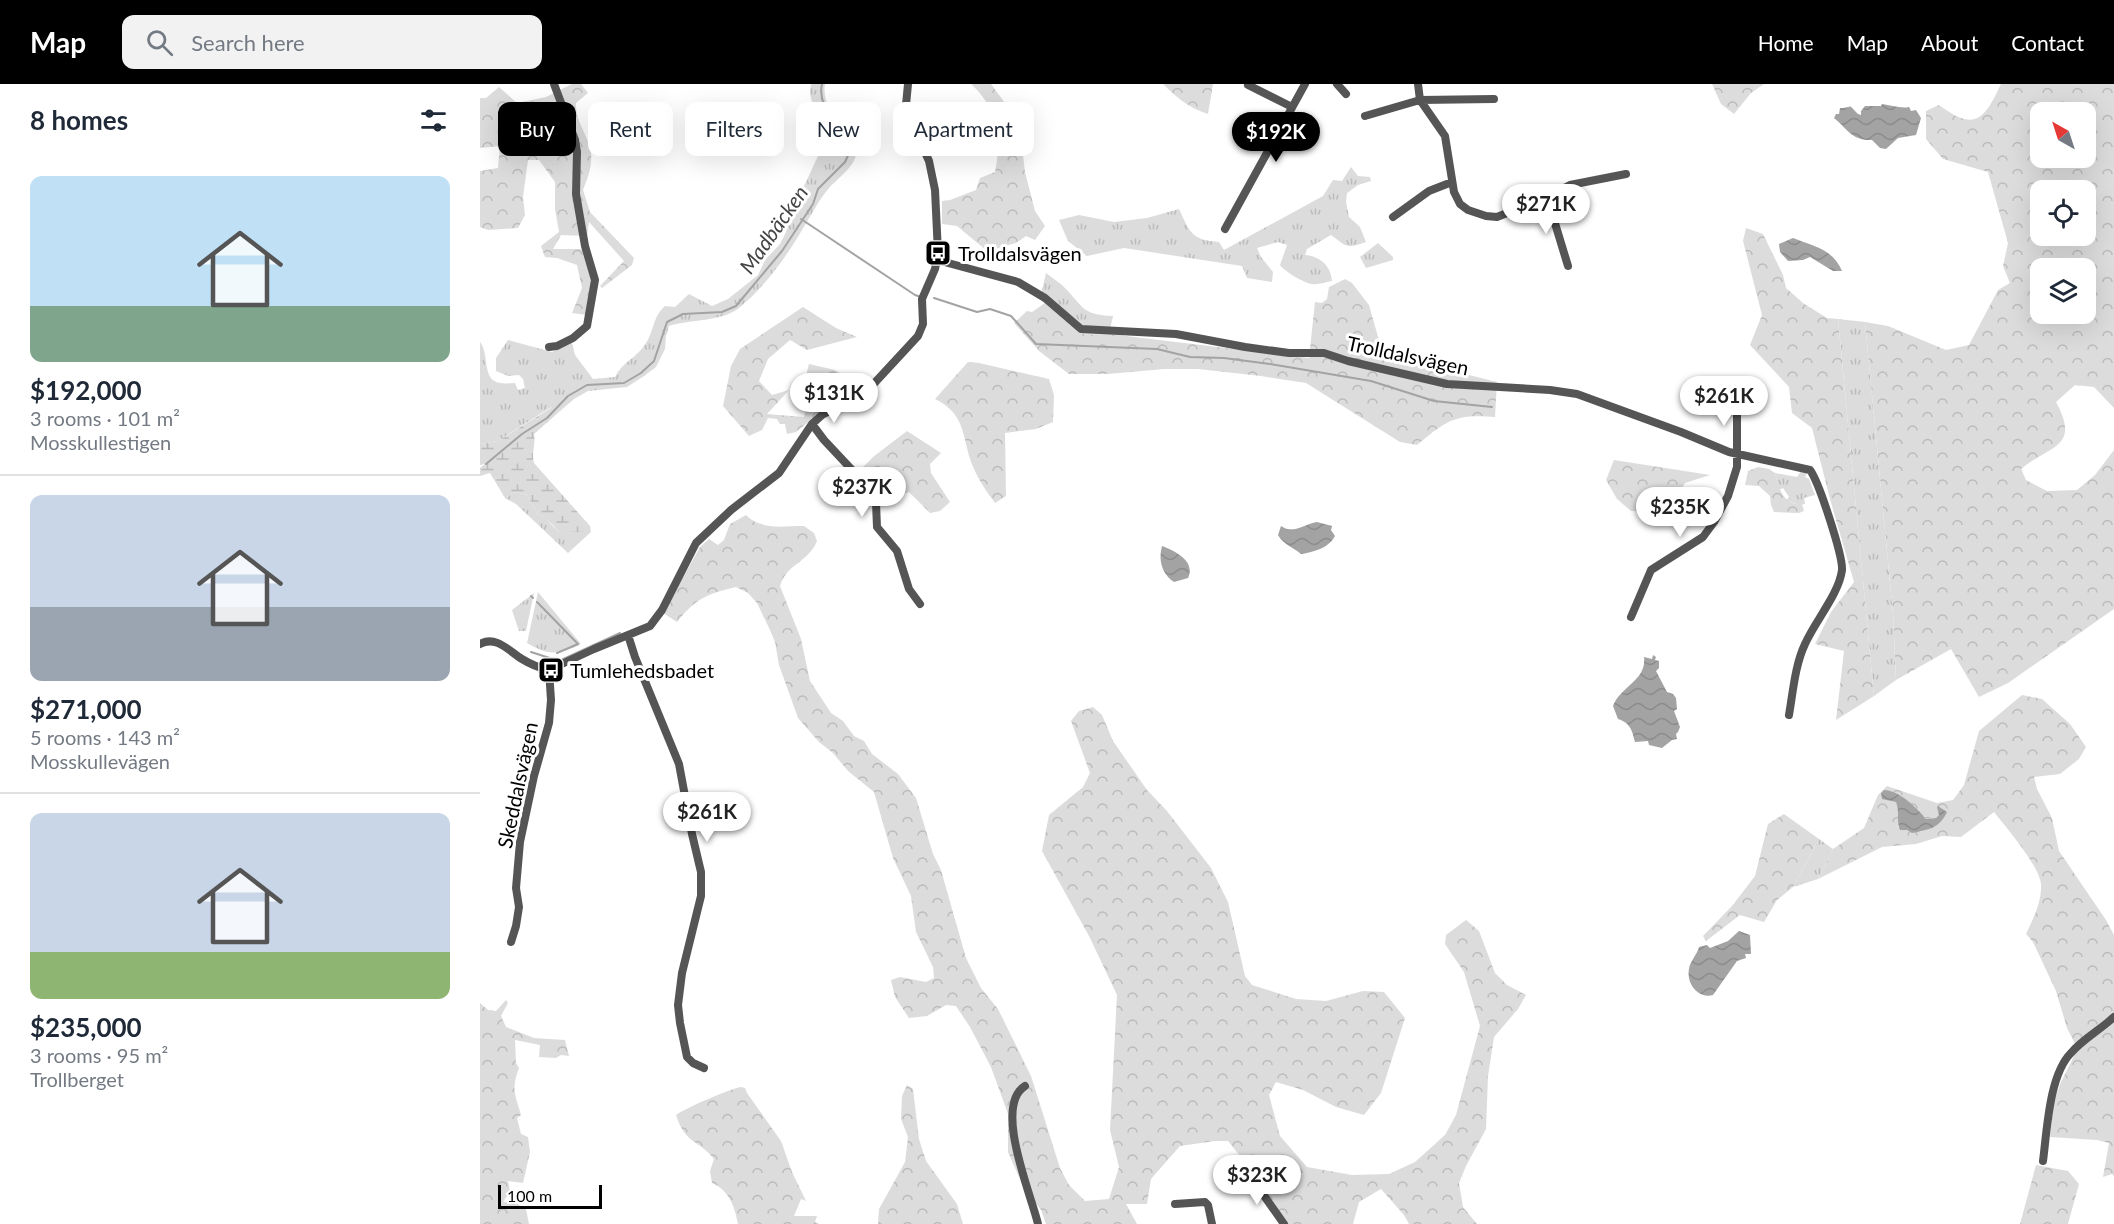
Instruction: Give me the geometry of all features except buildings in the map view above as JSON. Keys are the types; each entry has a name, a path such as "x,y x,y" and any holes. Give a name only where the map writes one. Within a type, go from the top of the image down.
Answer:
{"street":[{"path":"549,347 557,346 573,338 586,326 595,280 585,246 576,194 575,140 554,84"},
{"path":"480,644 488,641 496,642 527,662 549,670 653,624 696,543 731,510 784,468 812,424 868,390 918,336 923,324 922,299 937,261 935,190 929,161 906,105 908,84"},
{"path":"1225,229 1305,84"},
{"path":"1337,84 1346,94"},
{"path":"1418,84 1420,100 1445,136 1454,192 1460,204 1468,210 1497,217 1570,185 1626,174"},
{"path":"1248,85 1292,107"},
{"path":"1365,116 1420,100 1494,99"},
{"path":"1393,216 1429,191 1452,182"},
{"path":"1547,197 1568,266"},
{"name":"Trolldalsvägen","path":"937,261 1018,282 1045,298 1081,330 1176,334 1289,353 1324,353 1348,361 1447,384 1550,390 1577,394 1738,455 1810,470 1818,486 1842,568 1839,582 1803,646 1789,716"},
{"path":"1631,617 1650,570 1703,537 1728,496 1737,467 1737,398"},
{"path":"812,424 869,488 876,502 877,527 897,551 909,589 920,604"},
{"path":"628,635 680,764 701,872 701,896 682,973 678,1005 687,1057 704,1068"},
{"name":"Skeddalsvägen","path":"511,942 519,907 516,888 519,842 549,723 551,700 549,670"},
{"path":"2043,1161 2048,1116 2054,1090 2066,1058 2114,1017"},
{"path":"1025,1086 1019,1090 1014,1103 1011,1123 1038,1224"},
{"path":"1248,1173 1284,1224"},
{"path":"1175,1204 1205,1202 1208,1205 1212,1224"}],"green space":[{"path":"572,84 581,84 588,93 576,103 522,102 546,97"},
{"path":"811,84 825,84 827,102 812,102"},
{"path":"971,84 991,84 1004,102 986,102"},
{"path":"1163,84 1213,84 1208,114 1184,102"},
{"path":"1712,84 1764,84 1751,93 1734,114 1721,104"},
{"path":"2001,84 2114,84 2114,408 2094,387 2075,385 2056,402 2063,417 2064,437 2059,444 2021,469 2026,480 2047,491 2077,490 2095,475 2114,450 2114,609 2008,683 1979,697 1951,649 1896,680 1893,614 1865,322 1888,326 1946,350 1969,345 1998,290 2010,283 2003,266 2008,243 1988,172 1943,159 1926,139 1926,111 1939,105 1961,118 1970,120 1983,114"},
{"path":"499,87 516,102 498,102 498,146 480,148 480,98 486,98"},
{"path":"576,109 588,142 588,156 591,156 590,170 583,190 590,212 634,258 632,265 602,288 600,286 624,261 589,222 587,236 561,235 553,249 581,249 589,267 591,288 587,315 572,313 582,288 577,265 557,258 545,257 541,246 559,232 555,209 555,182 539,160 528,160 523,197 525,215 518,228 488,230 480,227 480,171 498,168 499,156 576,156"},
{"path":"818,156 855,156 850,167 825,193 774,272 739,308 724,316 669,326 665,349 656,367 627,387 588,391 559,412 554,406 498,441 480,444 480,342 490,377 500,383 515,383 518,390 525,388 523,379 519,375 508,376 496,371 496,358 508,340 552,352 572,343 575,355 593,379 615,377 646,343 658,314 665,306 675,307 689,294 712,306 728,299 758,275 765,260 780,244 786,232 793,204"},
{"path":"997,156 1023,156 1035,211 1045,226 1035,240 1026,236 1016,243 987,251 957,226 942,224 942,201 976,190 980,178 995,172"},
{"path":"1351,167 1358,176 1370,177 1371,181 1358,185 1347,193 1346,202 1349,217 1360,227 1366,242 1347,246 1331,235 1307,249 1305,255 1324,263 1331,276 1332,281 1319,284 1304,281 1280,265 1287,245 1278,242 1257,248 1273,272 1272,282 1247,278 1242,266 1124,248 1087,256 1068,241 1059,220 1079,215 1114,222 1147,218 1179,209 1193,234 1203,239 1219,242 1224,250 1323,196 1333,180 1342,181"},
{"path":"1746,228 1763,234 1783,275 1786,288 1803,303 1827,318 1838,319 1874,696 1836,720 1844,651 1815,644 1831,612 1854,582 1812,428 1792,413 1789,387 1750,345 1762,315 1743,241"},
{"path":"1378,243 1393,257 1393,260 1366,268 1360,257"},
{"path":"1046,273 1062,285 1083,308 1094,314 1113,316 1109,334 1088,335 1078,332 1040,299"},
{"path":"1345,279 1352,283 1369,305 1384,358 1401,358 1497,382 1495,417 1481,416 1452,420 1417,445 1400,442 1306,383 1198,369 1069,374 1039,351 1014,323 1027,311 1032,312 1045,303 1078,332 1088,335 1109,334 1309,358 1315,302 1322,303 1327,299 1329,287"},
{"path":"803,307 836,328 857,337 807,350 790,340 768,359 759,381 772,395 789,390 767,414 804,417 806,407 816,395 834,393 834,380 807,383 805,379 809,364 835,370 848,378 848,398 823,410 796,432 787,434 785,424 780,424 777,419 768,418 762,430 749,436 723,406 731,366 740,349"},
{"path":"1838,319 1865,322 1893,614 1896,680 1874,696"},
{"path":"968,362 1049,379 1054,395 1053,422 1036,429 1005,433 1006,496 995,503 973,468 957,418 952,411 935,399"},
{"path":"554,406 559,412 534,434 534,463 590,526 591,532 559,532 537,513 527,495 516,492 505,498 490,473 480,476 480,468 485,464 480,465 480,444 498,441"},
{"path":"907,431 941,453 930,464 931,473 950,502 940,511 930,513 909,492 884,499 862,468"},
{"path":"1614,460 1710,475 1685,483 1674,501 1653,512 1631,511 1617,499 1606,480"},
{"path":"1758,467 1775,473 1778,485 1786,499 1802,504 1804,511 1799,513 1774,512 1770,496 1759,486 1745,485 1748,471"},
{"path":"1801,471 1807,473 1805,477 1809,479 1815,495 1804,498 1805,504 1799,505 1786,500 1789,497 1783,488 1779,490 1775,473 1797,477"},
{"path":"516,492 527,495 537,513 559,532 591,532 568,553 516,504 505,498"},
{"path":"746,515 766,526 804,526 814,533 817,541 813,548 787,572 780,586 801,639 810,681 831,713 843,721 854,736 864,741 872,754 898,774 916,798 933,854 941,870 966,958 981,988 998,1009 1031,1076 1060,1168 1069,1185 1085,1201 1109,1199 1119,1167 1110,1130 1117,995 1089,936 1042,851 1049,815 1083,787 1090,773 1071,721 1079,711 1093,707 1102,715 1113,741 1147,790 1167,811 1211,868 1228,902 1245,976 1252,985 1296,999 1326,1001 1363,991 1384,992 1405,1018 1381,1093 1364,1115 1336,1107 1303,1090 1276,1082 1269,1095 1280,1136 1307,1167 1352,1175 1389,1174 1415,1162 1445,1135 1456,1115 1480,1026 1464,972 1445,944 1446,935 1466,920 1479,931 1495,973 1507,985 1526,995 1518,1009 1494,1037 1488,1076 1486,1129 1459,1183 1463,1207 1477,1224 1409,1224 1381,1189 1359,1202 1353,1224 1288,1224 1228,1141 1215,1141 1180,1146 1151,1179 1147,1204 1126,1204 1137,1224 1046,1224 1041,1210 1023,1186 1008,1152 1008,1114 991,1067 970,1027 956,1006 946,1005 927,1016 909,1018 895,997 891,980 900,977 926,982 934,978 933,967 916,932 911,896 893,858 874,792 848,771 798,718 779,665 775,642 757,603 748,593 736,587 717,592 696,602 677,622 663,613 700,547 709,539 718,545 724,540 730,524"},
{"path":"538,592 581,644 560,652 548,652 527,643"},
{"path":"534,593 526,631 519,631 512,610"},
{"path":"2022,695 2042,699 2070,724 2086,747 2079,759 2060,774 2034,777 2037,789 2052,818 2059,851 2114,935 2114,1176 2112,1174 2103,1177 2109,1143 2050,1137 2054,1102 2074,1056 2075,1044 2067,1028 2056,991 2033,942 2026,934 2040,897 2039,877 2022,847 1994,812 1961,837 1942,836 1916,844 1882,847 1818,879 1833,849 1864,828 1878,795 1887,786 1937,803 1953,800 1964,785 1979,731","holes":["1904,799 1926,819 1940,815 1937,807 1945,812 1930,828 1925,830 1915,831 1898,827 1900,811 1896,802"]},
{"path":"1784,814 1819,839 1793,887 1777,900 1764,922 1740,915 1706,941 1703,936 1732,906 1755,876 1768,824"},
{"path":"1819,839 1833,849 1818,879 1793,887"},
{"path":"506,1000 508,1003 501,1016 506,1027 534,1038 565,1040 569,1056 539,1057 540,1045 515,1040 516,1063 519,1068 515,1092 521,1115 517,1118 521,1134 528,1137 530,1152 523,1183 508,1181 510,1191 503,1202 516,1203 526,1209 529,1224 480,1224 480,1003 488,1010 496,1011"},
{"path":"907,1085 913,1089 919,1139 926,1161 957,1204 963,1224 878,1224 879,1209 905,1162 908,1137 901,1119 902,1096"},
{"path":"741,1087 745,1088 781,1141 806,1201 801,1199 794,1216 817,1216 815,1222 819,1224 738,1224 735,1211 727,1195 712,1183 710,1171 714,1159 683,1131 676,1115 708,1099"},
{"path":"2036,1165 2068,1171 2079,1184 2068,1224 2020,1224"}],"water":[{"path":"1882,104 1909,107 1911,111 1916,110 1921,118 1916,135 1898,138 1886,149 1880,148 1872,140 1854,136 1834,118 1836,114 1839,114 1840,108 1850,106 1861,115 1865,106 1881,106"},
{"path":"1793,238 1828,253 1842,271 1833,271 1810,257 1788,261 1780,252 1779,244"},
{"path":"1317,522 1332,526 1331,530 1335,536 1329,544 1316,551 1301,554 1278,535 1281,526 1294,529"},
{"path":"1162,546 1178,554 1187,562 1190,572 1188,578 1174,582 1166,575 1161,561"},
{"path":"1653,655 1656,657 1655,660 1659,661 1659,668 1656,671 1667,692 1676,698 1677,709 1674,711 1680,727 1676,734 1677,739 1662,748 1649,745 1648,741 1635,742 1630,728 1618,719 1613,706 1616,699 1641,672 1644,657 1652,659"},
{"path":"1884,790 1902,796 1926,819 1936,818 1939,815 1938,806 1947,812 1941,822 1928,829 1912,833 1900,830 1896,802 1882,799 1881,793"},
{"path":"1739,931 1750,935 1751,954 1745,954 1746,958 1737,961 1713,995 1703,995 1698,992 1692,985 1689,975 1690,966 1699,947 1707,945 1710,948 1728,941"}],"waterway":[{"name":"Madbäcken","path":"486,464 522,434 547,418 568,396 587,385 624,383 641,373 654,361 667,322 683,314 722,312 736,306 782,251 813,204 818,189 845,162 851,149 826,110 821,93 822,84"},
{"path":"801,219 921,297"},
{"path":"934,298 977,312 990,309 1011,316 1036,344 1157,349 1190,357 1224,358 1270,364 1371,381 1434,401 1492,407"},
{"path":"537,602 578,644 557,653"},
{"path":"531,652 559,661 620,633"}],"place":[{"name":"Trolldalsvägen","path":"938,253"},
{"name":"Tumlehedsbadet","path":"551,670"}]}
